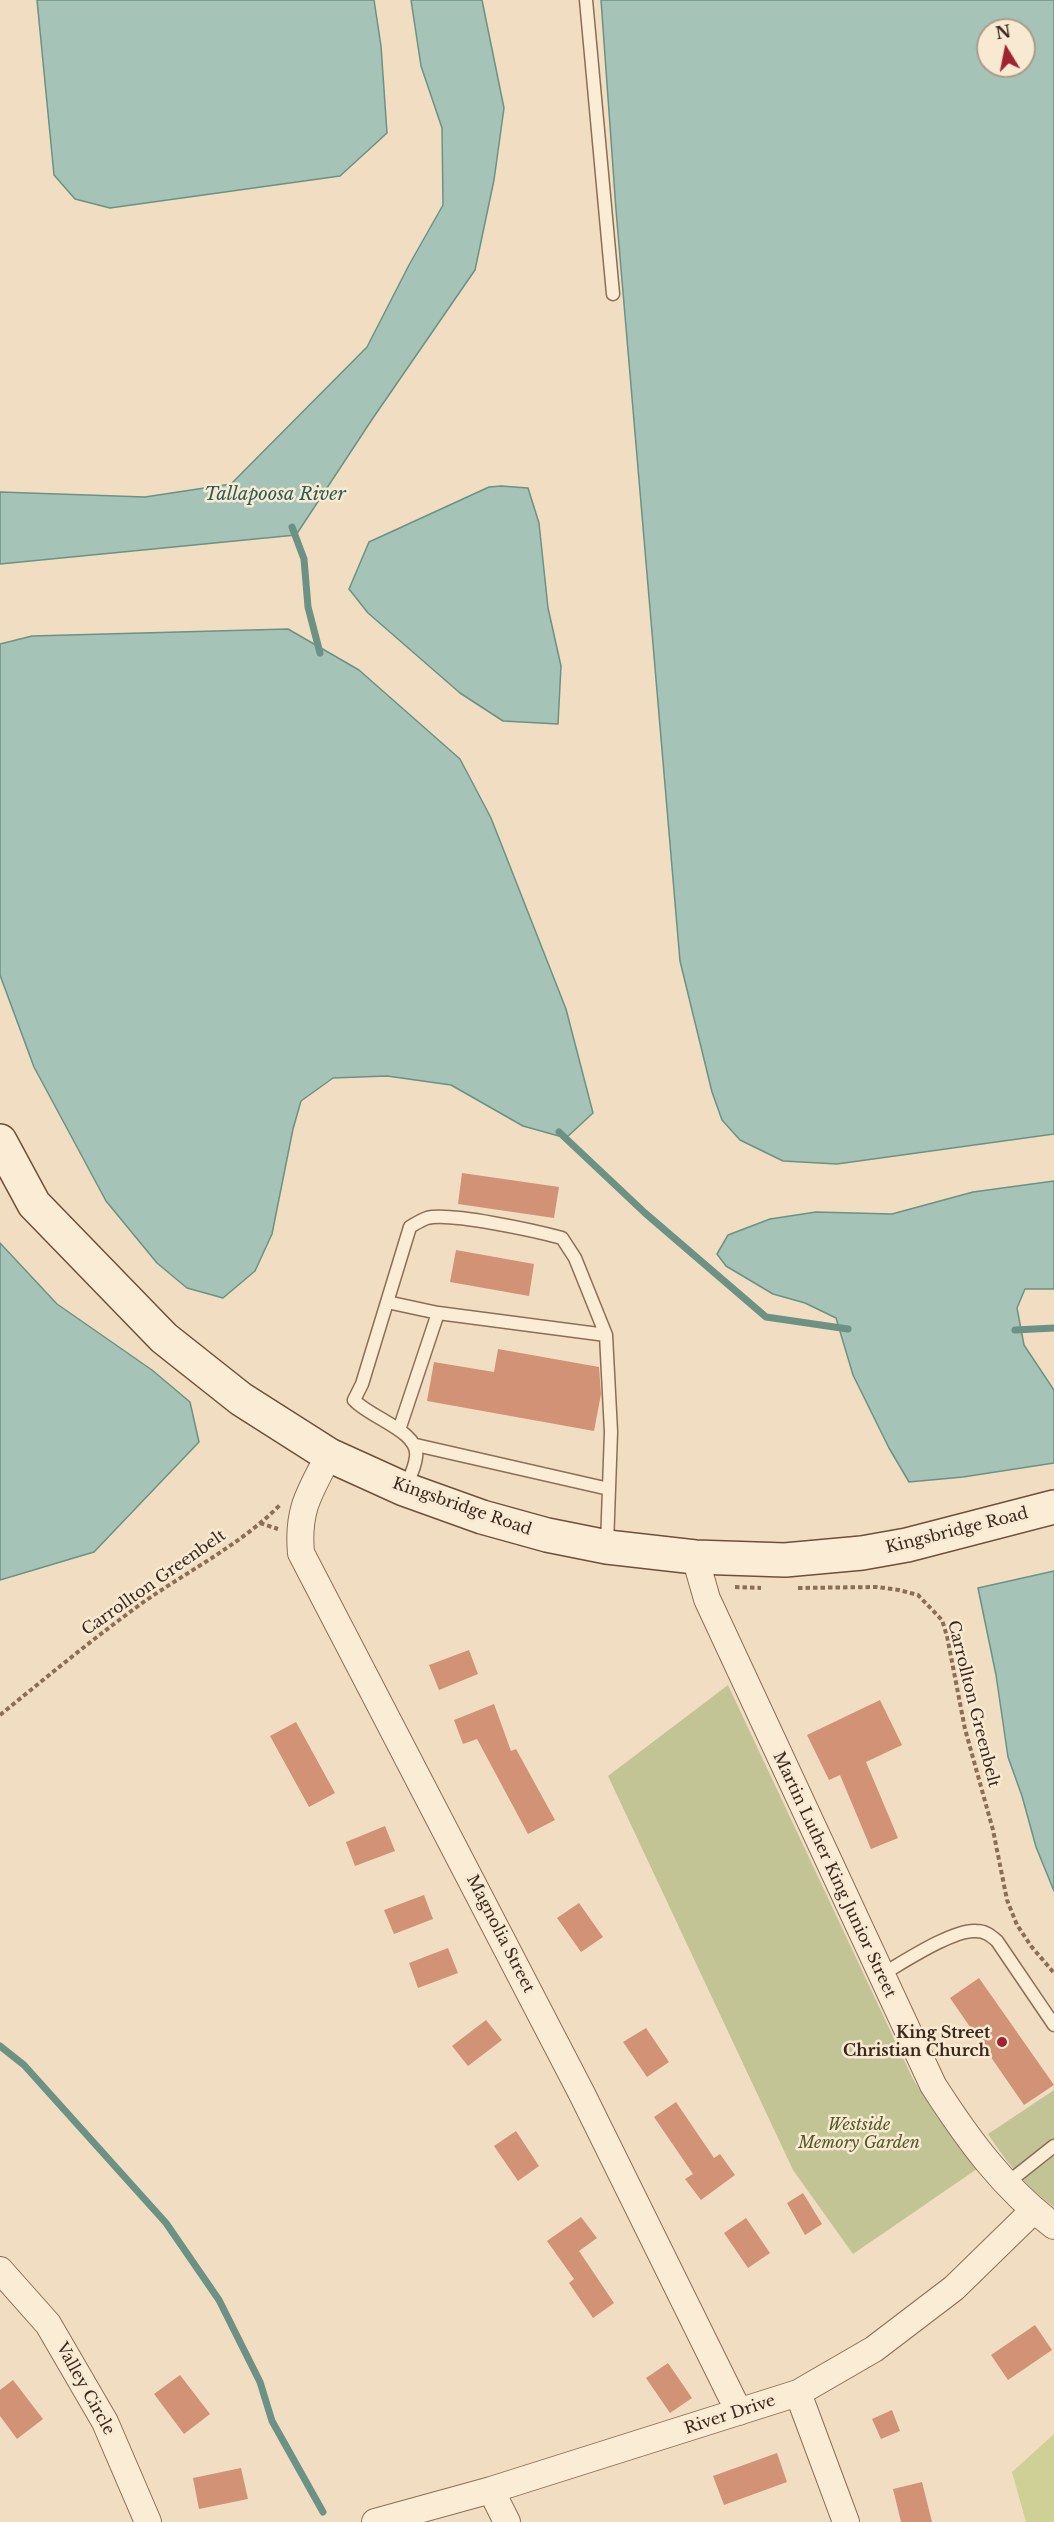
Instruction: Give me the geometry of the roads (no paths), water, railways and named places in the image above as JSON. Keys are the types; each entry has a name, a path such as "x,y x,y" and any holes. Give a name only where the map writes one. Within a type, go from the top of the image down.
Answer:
{"street":[{"name":"Kingsbridge Road","path":"0,1141 34,1204 165,1338 241,1399 329,1455 405,1489 482,1517 547,1535 607,1547 695,1557 784,1560 862,1553 907,1545 1054,1507"},
{"name":"Magnolia Street","path":"329,1455 302,1511 298,1530 301,1553 577,2084 739,2412"},
{"name":"Martin Luther King Junior Street","path":"695,1557 706,1599 933,2085 960,2127 1006,2184 1033,2211 1054,2226"},
{"name":"River Drive","path":"375,2522 491,2490 798,2393 874,2349 954,2288 1033,2211"},
{"name":"Valley Circle","path":"0,2270 48,2324 60,2344 105,2422 148,2522"},
{"path":"798,2393 846,2522"},
{"path":"491,2490 507,2522"}],"lane":[{"path":"586,0 613,294"},
{"path":"607,1547 611,1432 606,1335 575,1258 562,1238 533,1230 452,1218 427,1218 410,1227 362,1384 354,1400 362,1409 399,1430 416,1445 609,1489"},
{"path":"387,1302 438,1313 606,1335"},
{"path":"399,1430 438,1313"},
{"path":"405,1489 416,1458 416,1445"},
{"path":"881,1975 939,1942 973,1930 985,1932 997,1941 1054,2025"},
{"path":"1006,2184 1054,2146"}],"water":[{"path":"37,0 374,0 381,46 387,133 340,176 110,208 75,199 54,175"},
{"name":"Tallapoosa River","path":"411,0 482,0 504,108 494,180 475,270 296,535 0,564 0,492 145,497 231,484 367,347 443,205 442,128 421,66"},
{"path":"601,0 1054,0 1054,1134 837,1164 783,1161 740,1140 722,1120 712,1092 680,961 616,210"},
{"path":"489,487 528,488 539,523 548,608 561,666 558,724 503,721 460,693 368,613 349,589 369,542"},
{"path":"288,629 359,670 460,759 491,818 566,1009 593,1113 566,1138 523,1126 451,1085 387,1076 333,1078 301,1101 293,1129 272,1234 255,1271 223,1298 187,1288 157,1263 106,1201 34,1067 0,975 0,644 32,636"},
{"path":"1054,1181 1054,1289 1025,1289 1017,1308 1024,1345 1054,1390 1054,1463 963,1477 909,1482 889,1448 853,1375 836,1318 805,1303 773,1294 726,1266 717,1254 728,1235 770,1219 816,1212 892,1214 973,1192"},
{"path":"0,1243 57,1304 152,1370 190,1402 199,1442 94,1552 0,1580"},
{"path":"1054,1571 1054,1891 1036,1847 1008,1757 996,1675 978,1588"}],"waterway":[{"path":"292,527 304,559 308,607 320,653"},
{"path":"559,1132 645,1213 766,1317 848,1329"},
{"path":"1015,1330 1054,1328"},
{"path":"0,2046 24,2065 166,2223 219,2300 260,2382 272,2421 323,2512"}],"place":[{"name":"King Street Christian Church","path":"1002,2042"}],"park label":[{"name":"Westside Memory Garden","path":"859,2134"}]}
